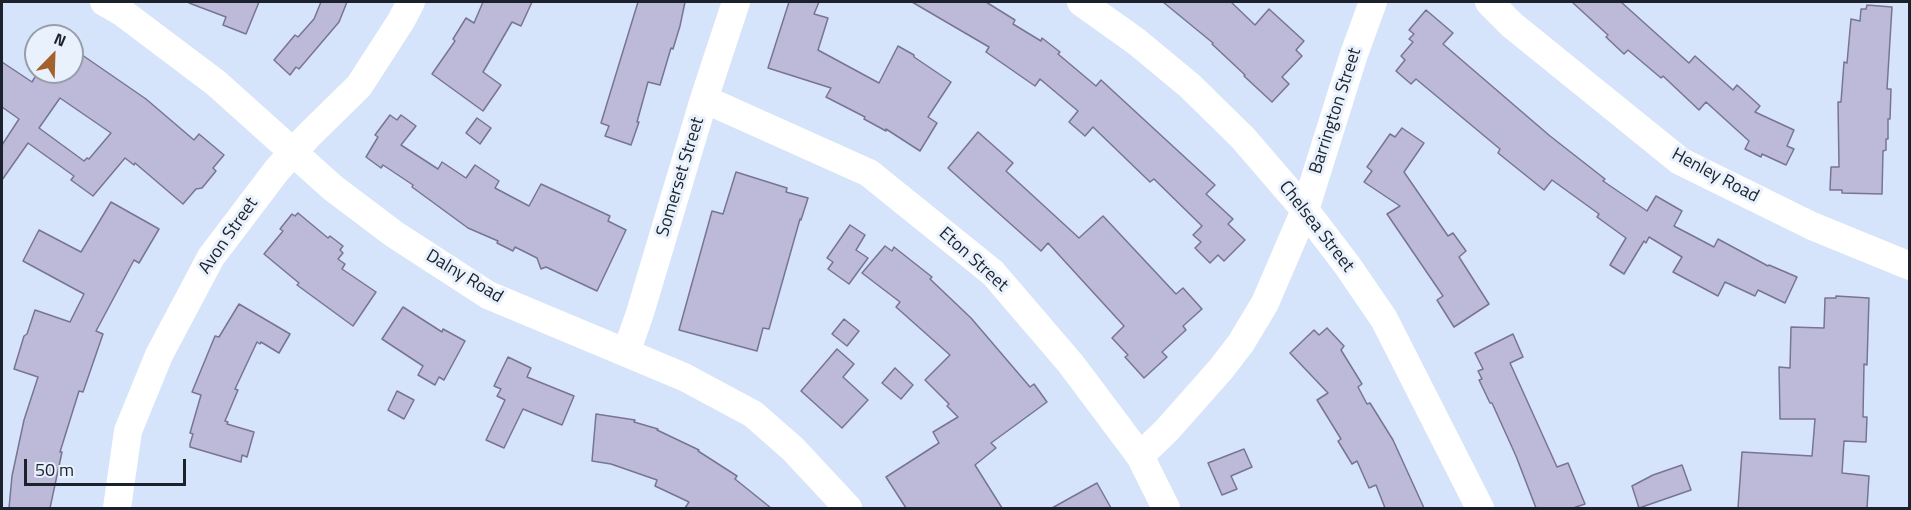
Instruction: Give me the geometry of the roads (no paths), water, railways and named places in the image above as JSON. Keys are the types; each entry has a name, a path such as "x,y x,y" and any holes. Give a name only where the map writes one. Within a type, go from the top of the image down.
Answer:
{"street":[{"name":"Dalny Road","path":"104,2 123,13 216,83 333,188 394,234 488,295 684,377 753,414 794,449 848,508"},
{"name":"Avon Street","path":"117,508 128,431 159,355 210,257 277,170 359,86 411,2"},
{"name":"Somerset Street","path":"626,353 644,302 704,99 736,2"},
{"name":"Chelsea Street","path":"1081,2 1137,42 1190,86 1243,138 1305,210 1384,319 1480,508"},
{"name":"Barrington Street","path":"1140,456 1167,430 1241,343 1265,303 1305,210 1354,54 1373,2"},
{"name":"Henley Road","path":"1489,2 1512,25 1680,161 1812,226 1910,267"},
{"name":"Eton Street","path":"704,99 869,173 993,273 1071,364 1140,456 1166,508"}]}
